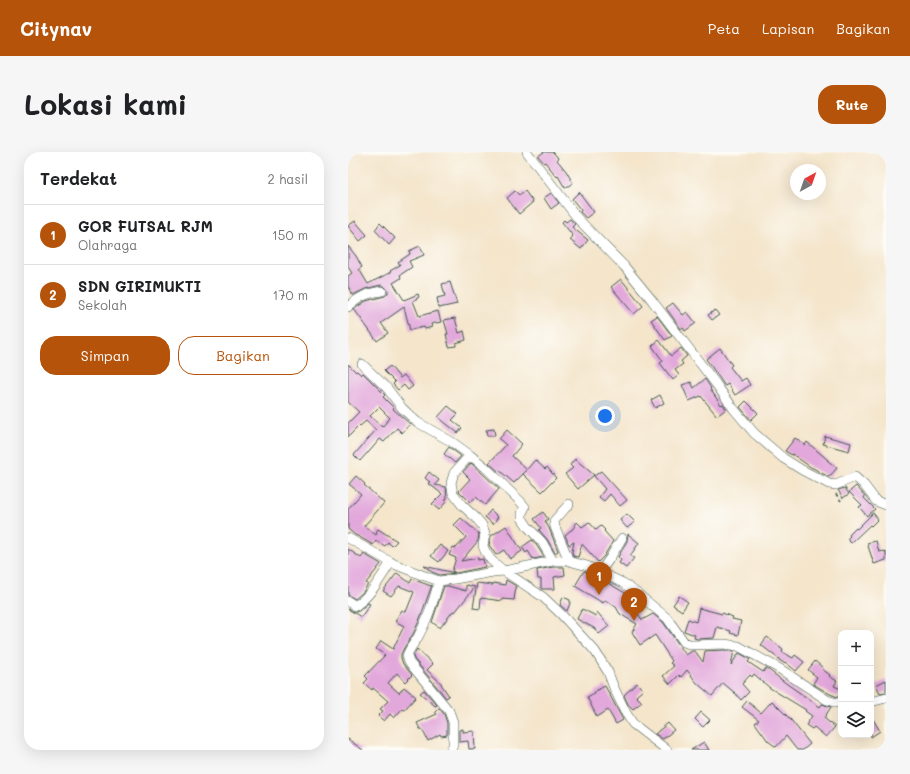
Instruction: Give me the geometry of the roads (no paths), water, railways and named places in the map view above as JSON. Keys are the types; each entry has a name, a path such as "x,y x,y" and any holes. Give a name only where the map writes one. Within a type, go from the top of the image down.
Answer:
{"street":[{"path":"527,152 578,219 624,266 651,299 733,408 754,433 783,458 829,484 836,485 855,477 864,485 876,501 886,505"},
{"path":"348,307 369,292 382,291"},
{"path":"362,364 387,388 402,408 417,422 452,442 485,466 523,504 525,507 522,513 522,518 542,542 553,561"},
{"path":"470,455 454,474 451,483 453,492 482,525 485,533 483,546 491,560 504,571 543,597 590,645 608,672 626,713 633,724 667,750"},
{"path":"569,504 554,521 569,561"},
{"path":"348,538 391,562 422,576 439,581 504,571 553,561 569,561 587,566 623,583 638,594 667,618 684,642 692,645 724,644 738,646 780,669 827,700 838,703"},
{"path":"600,572 622,538"},
{"path":"348,601 355,606 358,604 371,591 391,562"},
{"path":"439,581 434,600 418,638 408,650 406,656 409,662 449,710 453,722 453,745 451,750"},
{"path":"874,701 886,698"}],"place":[{"name":"GOR FUTSAL RJM","path":"599,595"},
{"name":"SDN GIRIMUKTI","path":"634,621"}]}
